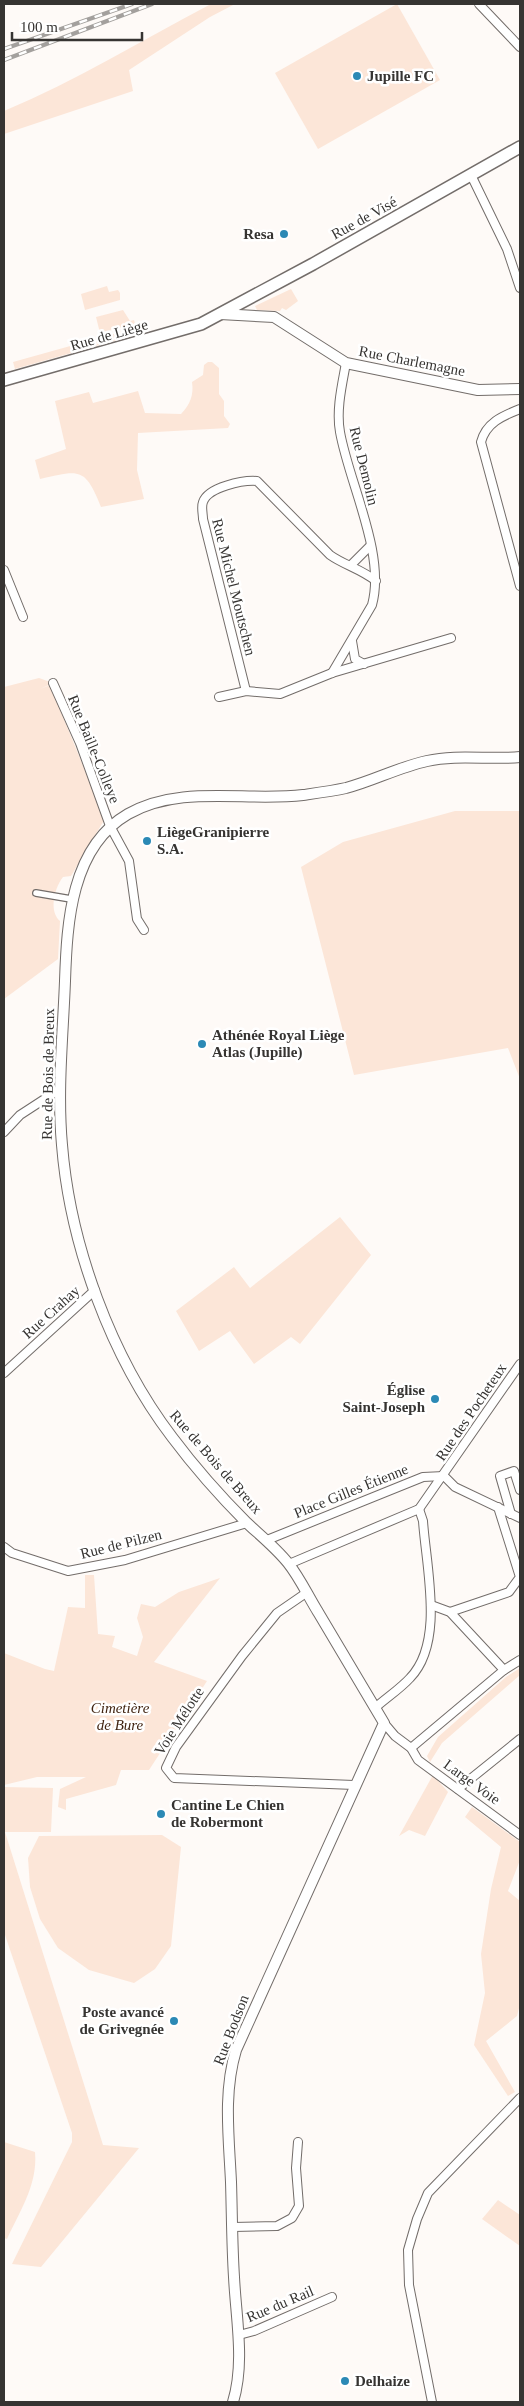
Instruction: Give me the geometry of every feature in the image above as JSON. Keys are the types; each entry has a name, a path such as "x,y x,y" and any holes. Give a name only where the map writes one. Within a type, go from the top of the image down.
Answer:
{"main road":[{"name":"Rue de Visé","path":"220,314 520,147"},
{"name":"Rue de Liège","path":"4,380 181,330 220,314"}],"street":[{"path":"479,4 520,47"},
{"path":"471,175 507,248 520,288"},
{"name":"Rue Charlemagne","path":"220,314 274,317 346,363 478,390 520,390"},
{"name":"Rue Demolin","path":"346,363 340,400 340,430 375,564 376,581"},
{"path":"520,410 500,417 484,431 481,442 520,586"},
{"name":"Rue Michel Moutschen","path":"246,691 203,519 203,503 210,492 245,480 257,481 330,555 340,562 365,572 376,581"},
{"path":"351,565 370,546"},
{"path":"4,570 23,618"},
{"path":"332,674 372,605 376,581"},
{"path":"219,697 246,691 280,694 332,674 451,638"},
{"path":"352,641 356,659 364,664"},
{"name":"Rue Baille-Colleye","path":"53,683 80,744 110,826 129,861 137,918 144,930"},
{"name":"Rue de Bois de Breux","path":"384,1723 289,1564 267,1540 247,1523 172,1438 151,1406 118,1347 95,1290 80,1244 70,1198 62,1146 60,1089 66,942 71,899 84,864 110,826 129,813 162,799 202,796 256,798 303,795 346,788 431,760 520,757"},
{"path":"36,893 71,899"},
{"path":"4,1132 20,1115 60,1089"},
{"name":"Rue Crahay","path":"4,1373 95,1290"},
{"name":"Rue des Pocheteux","path":"444,1476 473,1429 520,1364"},
{"path":"511,1514 500,1476 517,1470 520,1490"},
{"path":"289,1564 419,1509 444,1476 455,1487 520,1518"},
{"name":"Place Gilles Étienne","path":"267,1540 423,1477 444,1476"},
{"path":"450,1612 509,1592 520,1577 498,1508"},
{"path":"375,1708 411,1677 428,1647 432,1605 423,1521 419,1509"},
{"name":"Rue de Pilzen","path":"4,1547 12,1553 68,1571 125,1560 247,1523"},
{"name":"Voie Mélotte","path":"306,1593 277,1613 242,1656 176,1748 166,1768 174,1778 354,1785"},
{"path":"432,1605 450,1612 504,1670"},
{"path":"411,1748 504,1670 520,1660"},
{"name":"Rue Bodson","path":"233,2402 239,2373 239,2335 234,2277 228,2122 230,2070 236,2050 354,1785 384,1723"},
{"name":"Large Voie","path":"384,1723 395,1736 411,1748 418,1760 520,1835"},
{"path":"458,1789 520,1739"},
{"path":"432,2402 409,2285 408,2250 417,2219 428,2193 520,2098"},
{"path":"233,2227 277,2226 292,2218 298,2206 296,2168 298,2142"},
{"name":"Rue du Rail","path":"239,2335 254,2331 332,2296"}],"green space":[{"path":"211,4 235,4 210,17 129,70 133,91 4,134 4,111 83,73"},
{"name":"Jupille FC","path":"397,4 440,80 318,149 275,73"},
{"path":"107,286 109,292 118,290 120,300 85,310 81,294"},
{"path":"291,289 298,301 286,310 282,308 280,311 257,310 255,306"},
{"path":"123,310 130,321 134,320 138,334 15,369 13,362 131,329 130,325 100,333 96,317"},
{"path":"212,362 219,368 219,394 224,401 224,416 230,424 228,428 138,433 137,470 144,499 101,507 90,484 80,475 73,473 40,479 35,460 66,449 55,401 89,392 93,403 138,391 145,413 181,414 191,399 192,382 203,375 204,365"},
{"path":"39,678 53,683 40,689 50,685 104,817 103,822 71,876 63,877 55,893 54,911 60,921 58,959 4,999 4,687"},
{"path":"455,811 520,811 520,1079 508,1048 354,1075 301,867 343,842"},
{"path":"340,1217 371,1255 300,1344 291,1337 254,1364 230,1331 199,1351 176,1311 234,1267 250,1288"},
{"name":"Cimetière de Bure","path":"85,1575 94,1575 98,1634 115,1636 112,1647 137,1656 143,1637 137,1618 141,1604 155,1607 179,1592 220,1578 154,1662 207,1681 149,1770 121,1770 116,1785 66,1799 66,1810 58,1807 60,1789 86,1777 37,1777 4,1785 4,1653 54,1671 68,1607 85,1608"},
{"path":"520,1668 520,1675 442,1743 430,1762 427,1756 438,1737 506,1677"},
{"path":"433,1775 448,1792 425,1836 409,1830 399,1836"},
{"path":"4,1787 53,1788 51,1832 5,1832 103,2145 139,2148 41,2267 12,2264 72,2142 72,2133 4,1932"},
{"path":"472,1807 520,1842 520,1860 508,1891 520,1901 520,2004 517,2016 486,2041 515,2092 508,2096 474,2045 485,1993 481,1954 491,1889 501,1847 465,1817"},
{"path":"162,1835 181,1847 171,1946 155,1969 134,1983 89,1970 58,1948 40,1919 30,1887 28,1858 39,1836"},
{"path":"4,2142 35,2152 34,2175 31,2186 7,2239 4,2238"},
{"path":"498,2200 520,2215 520,2246 482,2219"}],"railway":[{"path":"4,49 132,4"},
{"path":"4,60 152,4"}],"place":[{"name":"Jupille FC","path":"357,76"},
{"name":"Resa","path":"284,234"},
{"name":"LiègeGranipierre S.A.","path":"147,841"},
{"name":"Athénée Royal Liège Atlas (Jupille)","path":"202,1044"},
{"name":"Église Saint-Joseph","path":"435,1399"},
{"name":"Cantine Le Chien de Robermont","path":"161,1814"},
{"name":"Poste avancé de Grivegnée","path":"174,2021"},
{"name":"Delhaize","path":"345,2381"}]}
